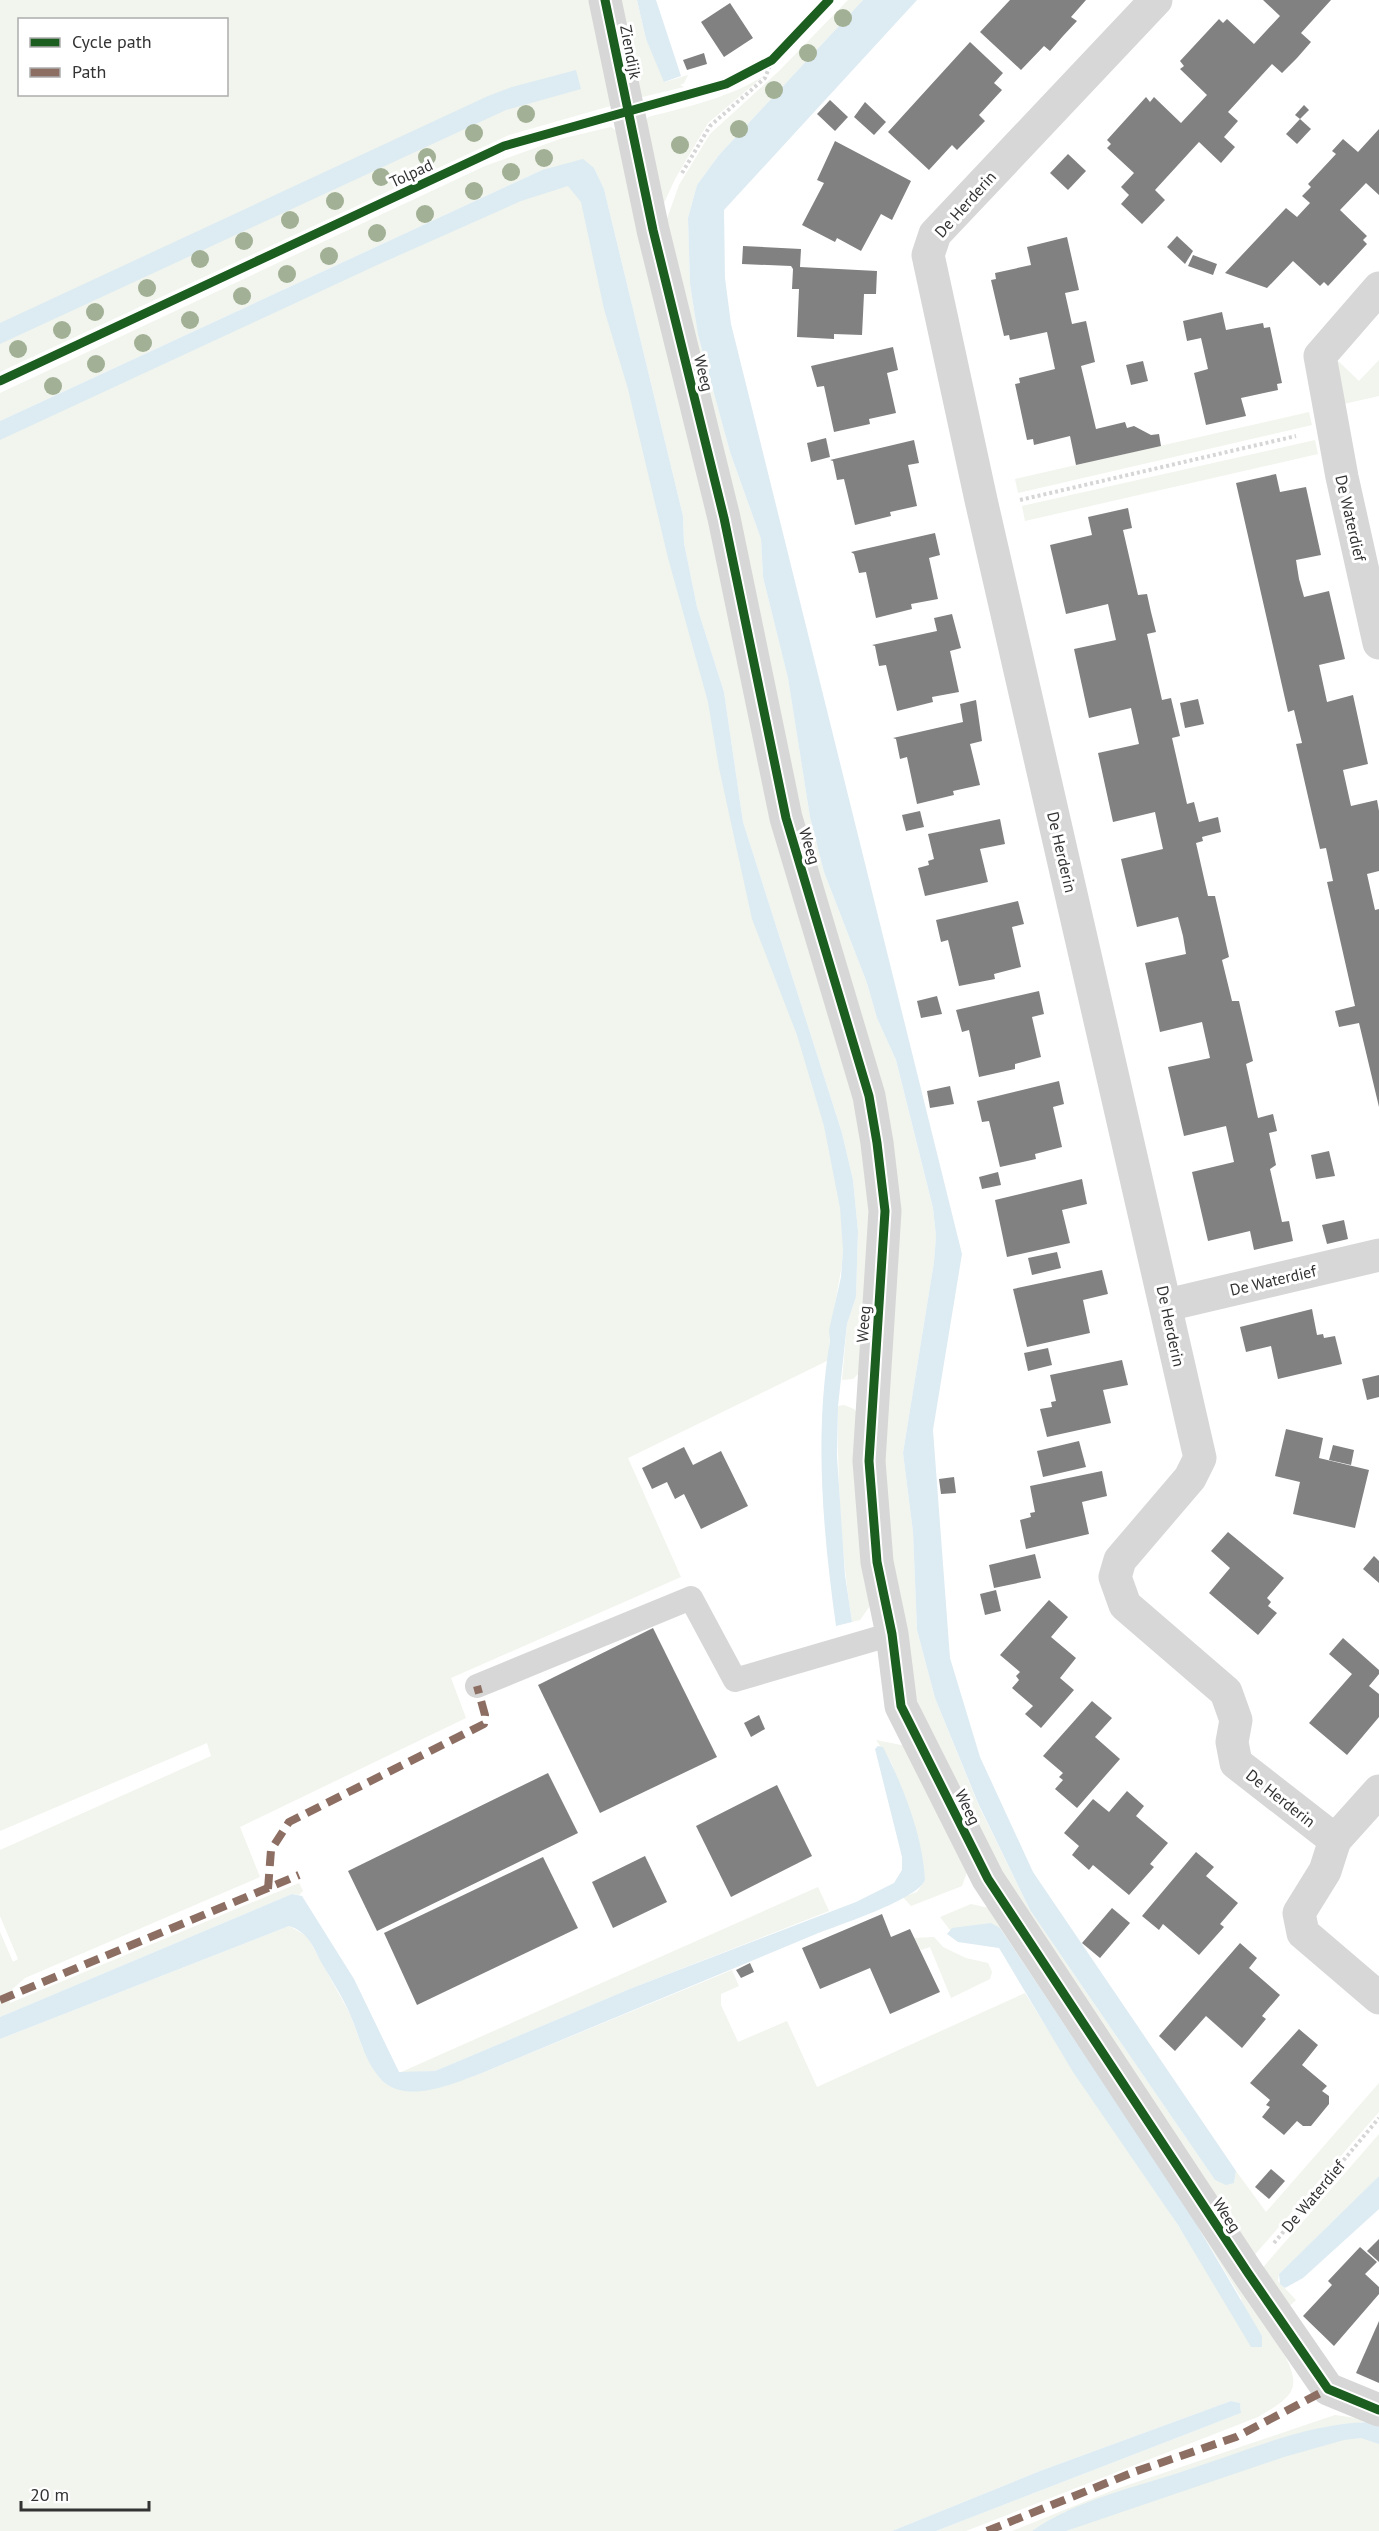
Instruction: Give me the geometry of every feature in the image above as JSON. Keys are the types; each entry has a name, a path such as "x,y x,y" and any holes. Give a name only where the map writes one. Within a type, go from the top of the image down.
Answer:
{"street":[{"name":"Ziendijk","path":"605,0 620,63 626,110"},
{"name":"De Herderin","path":"1156,0 935,234 928,255 981,500 1167,1305 1200,1458 1190,1478 1120,1560 1115,1577 1125,1605 1226,1692 1236,1720 1232,1742 1236,1763 1335,1840"},
{"name":"Weeg","path":"626,110 724,518 786,818 868,1096 876,1134 885,1211 869,1461 877,1562 902,1706 988,1880 1248,2274 1328,2389 1379,2410"},
{"name":"De Waterdief","path":"1379,288 1320,356 1332,428 1379,643"},
{"name":"De Waterdief","path":"1167,1305 1379,1255"},
{"path":"1379,1791 1335,1840 1325,1871 1299,1913 1303,1933 1379,1998"}],"lane":[{"path":"477,1686 691,1598 735,1680 891,1634"}],"path":[{"path":"679,178 710,126 765,78 772,60 780,51"},
{"path":"754,69 772,60"},
{"path":"981,500 1020,500 1332,428"}],"shaded area":[{"path":"0,0 593,0 614,105 509,135 0,372"},
{"path":"613,0 637,0 646,39 665,82 688,75 684,83 680,85 684,87 634,99"},
{"path":"637,0 656,0 681,76 664,82 646,39"},
{"path":"848,0 863,0 719,155 697,185 688,218 690,284 698,335 730,452 761,539 763,577 788,677 810,817 824,872 867,983 877,1018 896,1060 933,1208 936,1236 934,1262 903,1453 913,1532 917,1630 935,1698 978,1804 1030,1910 1215,2180 1234,2183 1236,2171 1266,2212 1379,2083 1379,2112 1251,2259 996,1871 937,1755 913,1689 880,1483 892,1301 820,898 663,230 679,185 710,134 779,71"},
{"path":"863,0 917,0 724,210 725,278 731,324 962,1254 933,1430 950,1658 980,1757 1033,1872 1236,2171 1234,2183 1226,2185 1215,2180 1030,1910 978,1803 935,1698 917,1630 913,1532 903,1453 934,1262 936,1236 933,1208 896,1060 877,1018 867,983 824,872 810,817 788,678 763,577 761,539 730,452 698,335 690,284 688,218 697,185 719,155"},
{"path":"576,70 581,89 506,110 0,344 0,323 488,96 512,87"},
{"path":"765,75 708,123 675,179 664,203 642,130 648,117 694,105 737,90"},
{"path":"611,127 622,135 871,1174 862,1370 853,1379 842,1380 847,1324 856,1297 858,1231 853,1180 842,1133 743,822 724,692 697,607 684,543 683,516 604,189 594,168 542,170 0,421 0,393 485,166 560,139"},
{"path":"583,159 594,168 604,189 683,516 684,543 697,607 724,692 743,822 842,1133 853,1180 858,1231 856,1297 847,1324 838,1406 837,1457 845,1575 852,1622 836,1626 827,1555 821,1448 829,1330 841,1277 843,1250 840,1208 824,1126 797,1035 752,919 719,768 708,702 668,558 628,389 604,309 581,202 568,186 521,201 0,440 0,421 542,170"},
{"path":"579,171 765,918 848,1192 842,1264 830,1333 829,1360 628,1458 681,1577 451,1678 466,1718 240,1827 260,1877 25,1978 8,1993 10,2003 299,1883 303,1891 299,1895 292,1894 0,2017 0,1932 13,1962 18,1959 0,1916 0,1850 211,1756 207,1743 0,1831 0,432"},
{"path":"1337,360 1359,381 1379,360 1379,396 1339,405"},
{"path":"1309,412 1312,425 1018,493 1015,479"},
{"path":"1315,440 1318,454 1025,521 1022,506"},
{"path":"844,1405 854,1409 859,1416 874,1600 860,1620 852,1622 842,1542 838,1460 838,1406"},
{"path":"876,1740 906,1746 967,1872 962,1886 911,1906 903,1897 917,1892 925,1880 920,1847 891,1762"},
{"path":"878,1746 883,1747 890,1762 905,1795 916,1829 925,1880 919,1888 893,1904 443,2087 415,2092 401,2090 389,2086 379,2077 366,2055 347,2007 312,1945 301,1932 289,1926 0,2039 0,2017 292,1894 302,1896 354,1979 399,2072 435,2071 632,1988 856,1902 894,1883 902,1870 902,1857 875,1749"},
{"path":"818,1887 829,1911 632,1988 435,2071 399,2073"},
{"path":"971,1904 998,1910 1279,2344 1293,2380 1289,2395 1272,2409 1258,2417 966,2531 936,2531 1241,2413 1240,2403 1231,2401 1040,2471 892,2531 0,2531 0,2039 289,1926 307,1936 350,2014 363,2049 399,2089 431,2088 482,2073 732,1970 739,1986 721,1994 721,2005 738,2042 787,2021 817,2087 1025,1993 1198,2256 1251,2346 1241,2298 1191,2215 1000,1928 950,1930 940,1917"},
{"path":"991,1923 1000,1928 1191,2215 1262,2336 1262,2347 1251,2347 1178,2225 1073,2072 999,1948 958,1942 947,1934 952,1928"},
{"path":"934,1937 943,1947 966,1958 988,1963 992,1972 990,1979 951,1998 930,1947 921,1950 914,1938"},
{"path":"1379,2134 1379,2176 1279,2274 1278,2281 1296,2300 1283,2312 1259,2272"},
{"path":"1379,2176 1379,2209 1303,2278 1285,2288 1280,2284 1279,2274"},
{"path":"1231,2401 1240,2403 1241,2413 936,2531 892,2531 1040,2471"},
{"path":"1335,2415 1370,2420 1249,2450 1065,2512 1032,2531 1012,2531 1116,2489"},
{"path":"1368,2422 1379,2425 1379,2444 1361,2438 1344,2440 1284,2457 1066,2531 1032,2531 1049,2520 1086,2503 1274,2440 1321,2428"},
{"path":"1379,2433 1379,2531 1066,2531 1313,2434"}],"building":[{"path":"1010,0 1086,0 1071,17 1077,21 1050,51 1044,46 1021,70 980,32"},
{"path":"1263,0 1331,0 1301,33 1311,42 1297,58 1282,73 1272,64 1228,112 1238,121 1224,137 1235,147 1221,163 1199,142 1155,190 1165,200 1142,224 1121,204 1129,195 1121,187 1134,173 1107,148 1111,144 1107,140 1146,97 1150,102 1154,97 1181,123 1207,95 1180,69 1184,66 1180,61 1219,19 1223,23 1227,19 1254,44 1280,16"},
{"path":"730,3 753,38 724,57 701,22"},
{"path":"970,42 1003,73 994,83 1002,90 979,115 985,121 957,150 952,145 929,170 888,132"},
{"path":"704,53 707,64 687,70 683,60"},
{"path":"830,100 848,117 835,131 817,114"},
{"path":"865,102 886,122 874,135 854,117"},
{"path":"1304,105 1309,110 1300,119 1295,115"},
{"path":"1300,119 1311,129 1297,144 1286,134"},
{"path":"1379,129 1379,195 1366,183 1340,210 1367,236 1363,240 1367,244 1328,286 1324,282 1320,286 1293,261 1267,288 1225,273 1286,208 1297,217 1310,203 1302,196 1311,187 1308,184 1336,154 1332,151 1343,139 1358,152"},
{"path":"835,141 911,181 892,220 881,214 861,251 837,238 835,242 802,225 824,183 817,180"},
{"path":"1068,154 1086,171 1068,190 1050,173"},
{"path":"1177,236 1193,251 1185,264 1167,247"},
{"path":"1067,237 1079,290 1065,293 1072,324 1086,321 1095,362 1081,366 1096,429 1125,422 1127,428 1134,426 1151,435 1159,434 1161,446 1076,465 1070,436 1034,445 1033,439 1027,440 1015,384 1020,383 1019,378 1055,369 1047,332 1010,340 1009,335 1004,336 991,280 996,279 995,273 1031,265 1027,247"},
{"path":"743,246 801,249 800,267 877,271 876,294 864,294 862,335 834,334 834,339 797,337 799,289 792,289 793,269 791,266 742,264"},
{"path":"1193,255 1217,264 1213,275 1188,266"},
{"path":"1222,312 1226,330 1263,323 1264,328 1270,327 1282,383 1277,384 1278,390 1241,398 1246,416 1206,425 1194,373 1208,369 1201,338 1187,341 1183,321"},
{"path":"893,347 898,370 887,373 896,413 869,419 870,424 834,432 824,386 817,387 811,366"},
{"path":"1143,361 1148,381 1131,385 1126,365"},
{"path":"826,438 830,457 811,462 807,443"},
{"path":"914,440 919,463 908,465 917,506 890,512 891,516 855,525 844,479 837,480 833,461 830,460"},
{"path":"1276,474 1280,492 1306,487 1321,555 1296,560 1299,579 1304,597 1329,591 1345,659 1319,665 1327,702 1353,695 1368,764 1343,770 1351,806 1377,800 1379,811 1379,871 1367,874 1375,910 1379,909 1379,1107 1359,1023 1339,1027 1335,1011 1355,1006 1327,882 1333,881 1326,848 1320,849 1296,744 1302,743 1294,710 1288,712 1236,483"},
{"path":"1128,508 1132,528 1123,530 1138,595 1147,594 1156,632 1147,634 1162,700 1171,698 1180,736 1172,738 1187,804 1194,802 1199,822 1218,817 1221,832 1202,837 1203,841 1196,843 1208,896 1215,896 1229,957 1222,960 1232,1001 1239,1001 1253,1061 1246,1064 1258,1118 1273,1114 1277,1131 1269,1133 1276,1165 1270,1169 1282,1222 1289,1221 1293,1241 1254,1250 1250,1231 1208,1241 1192,1172 1234,1162 1226,1126 1184,1136 1168,1067 1210,1058 1202,1022 1160,1032 1145,963 1186,954 1183,936 1178,917 1137,927 1121,859 1163,849 1155,812 1113,822 1098,753 1139,744 1131,708 1089,718 1074,649 1116,640 1108,604 1066,614 1050,545 1092,535 1088,517"},
{"path":"935,533 940,555 929,558 938,599 911,604 912,609 876,618 866,572 859,573 854,554 851,552"},
{"path":"952,614 961,648 950,651 959,692 932,697 933,702 897,711 886,665 879,666 875,646 872,645 937,631 934,618"},
{"path":"1198,699 1204,724 1185,728 1180,703"},
{"path":"976,700 982,741 970,744 980,785 953,791 954,795 917,804 907,757 900,759 896,739 893,738 963,722 960,704"},
{"path":"920,811 924,827 906,831 902,815"},
{"path":"1000,819 1005,844 980,849 988,882 925,896 918,868 929,865 928,861 934,859 928,834"},
{"path":"1018,901 1024,924 1012,927 1021,967 994,974 995,979 959,986 948,940 941,942 936,920"},
{"path":"1039,991 1044,1014 1032,1017 1041,1057 1015,1064 1015,1069 979,1077 969,1030 962,1032 956,1010"},
{"path":"937,996 942,1014 921,1018 917,1001"},
{"path":"1059,1081 1064,1104 1053,1107 1062,1147 1035,1154 1036,1159 1000,1167 989,1121 982,1122 977,1101"},
{"path":"950,1086 954,1104 930,1108 927,1091"},
{"path":"1329,1151 1335,1176 1316,1179 1311,1155"},
{"path":"998,1172 1001,1185 982,1189 979,1177"},
{"path":"1082,1179 1087,1204 1062,1210 1070,1243 1007,1257 995,1200"},
{"path":"1344,1220 1348,1239 1327,1244 1322,1225"},
{"path":"1057,1252 1061,1268 1032,1275 1028,1258"},
{"path":"1102,1270 1108,1294 1083,1300 1090,1333 1027,1347 1013,1289"},
{"path":"1312,1309 1317,1335 1323,1334 1324,1338 1335,1336 1342,1364 1278,1379 1271,1346 1246,1352 1240,1327"},
{"path":"1048,1348 1052,1365 1028,1371 1024,1353"},
{"path":"1122,1360 1128,1385 1103,1390 1111,1423 1047,1437 1040,1409 1052,1407 1051,1402 1056,1401 1050,1375"},
{"path":"1379,1375 1379,1397 1367,1400 1362,1379"},
{"path":"1286,1429 1323,1438 1319,1458 1369,1470 1355,1528 1293,1514 1300,1482 1275,1476"},
{"path":"1079,1441 1086,1467 1043,1477 1037,1451"},
{"path":"1333,1445 1354,1450 1351,1465 1329,1460"},
{"path":"684,1447 693,1465 721,1451 748,1506 701,1529 684,1494 675,1499 667,1482 652,1489 642,1468"},
{"path":"1102,1471 1107,1496 1082,1502 1089,1534 1026,1549 1020,1520 1031,1517 1030,1513 1035,1512 1030,1486"},
{"path":"954,1477 956,1493 941,1494 939,1479"},
{"path":"1228,1532 1284,1578 1267,1598 1271,1602 1268,1606 1277,1613 1258,1635 1209,1593 1230,1568 1211,1551"},
{"path":"1035,1554 1041,1578 994,1588 989,1565"},
{"path":"1374,1556 1379,1561 1379,1583 1363,1569"},
{"path":"996,1590 1001,1611 985,1615 980,1594"},
{"path":"1049,1600 1068,1617 1051,1637 1076,1658 1060,1678 1074,1690 1041,1728 1025,1714 1033,1706 1012,1688 1019,1680 1016,1676 1020,1672 1000,1655"},
{"path":"653,1628 717,1757 600,1813 538,1685"},
{"path":"1343,1638 1379,1670 1379,1674 1369,1686 1379,1694 1379,1717 1347,1755 1309,1723 1352,1674 1329,1654"},
{"path":"1092,1701 1112,1718 1095,1737 1120,1759 1077,1808 1055,1789 1063,1780 1059,1777 1063,1773 1043,1756"},
{"path":"759,1715 765,1729 751,1737 744,1723"},
{"path":"548,1773 578,1833 377,1931 348,1871"},
{"path":"777,1785 812,1856 731,1897 696,1826"},
{"path":"1127,1791 1144,1806 1136,1816 1168,1843 1150,1864 1154,1867 1129,1895 1093,1865 1089,1870 1072,1855 1079,1846 1064,1833 1093,1799 1109,1812"},
{"path":"1196,1852 1214,1867 1206,1876 1238,1903 1220,1924 1224,1927 1199,1955 1163,1924 1159,1930 1142,1916"},
{"path":"645,1856 667,1902 613,1928 592,1882"},
{"path":"543,1857 578,1928 417,2005 384,1933"},
{"path":"1112,1908 1130,1923 1100,1958 1082,1943"},
{"path":"882,1914 891,1937 910,1929 940,1992 890,2014 870,1968 820,1989 802,1948"},
{"path":"1240,1943 1257,1958 1249,1968 1280,1995 1262,2016 1266,2019 1242,2048 1206,2016 1175,2051 1159,2036"},
{"path":"750,1963 754,1972 741,1978 736,1970"},
{"path":"1299,2029 1318,2045 1302,2065 1327,2086 1322,2091 1329,2096 1329,2104 1311,2126 1303,2126 1297,2121 1284,2135 1262,2117 1270,2107 1266,2105 1270,2100 1250,2083"},
{"path":"1271,2169 1285,2181 1269,2199 1255,2187"},
{"path":"1379,2239 1379,2262 1367,2251"},
{"path":"1360,2247 1377,2262 1365,2274 1379,2287 1379,2294 1334,2346 1303,2316 1332,2285 1328,2281"},
{"path":"1379,2321 1379,2383 1356,2373"}],"marked path":[{"path":"268,1889 271,1850 289,1822 484,1724 485,1715 477,1686"},
{"path":"0,2000 299,1875"},
{"path":"987,2531 1134,2472 1236,2437 1328,2389"}],"cycle path":[{"path":"605,0 653,230 724,518 786,818 869,1096 885,1211 869,1461 877,1562 892,1634 901,1706 988,1879 1248,2273 1328,2389 1379,2410"},
{"name":"Tolpad","path":"0,381 504,146 726,84 772,60 829,0"}]}
